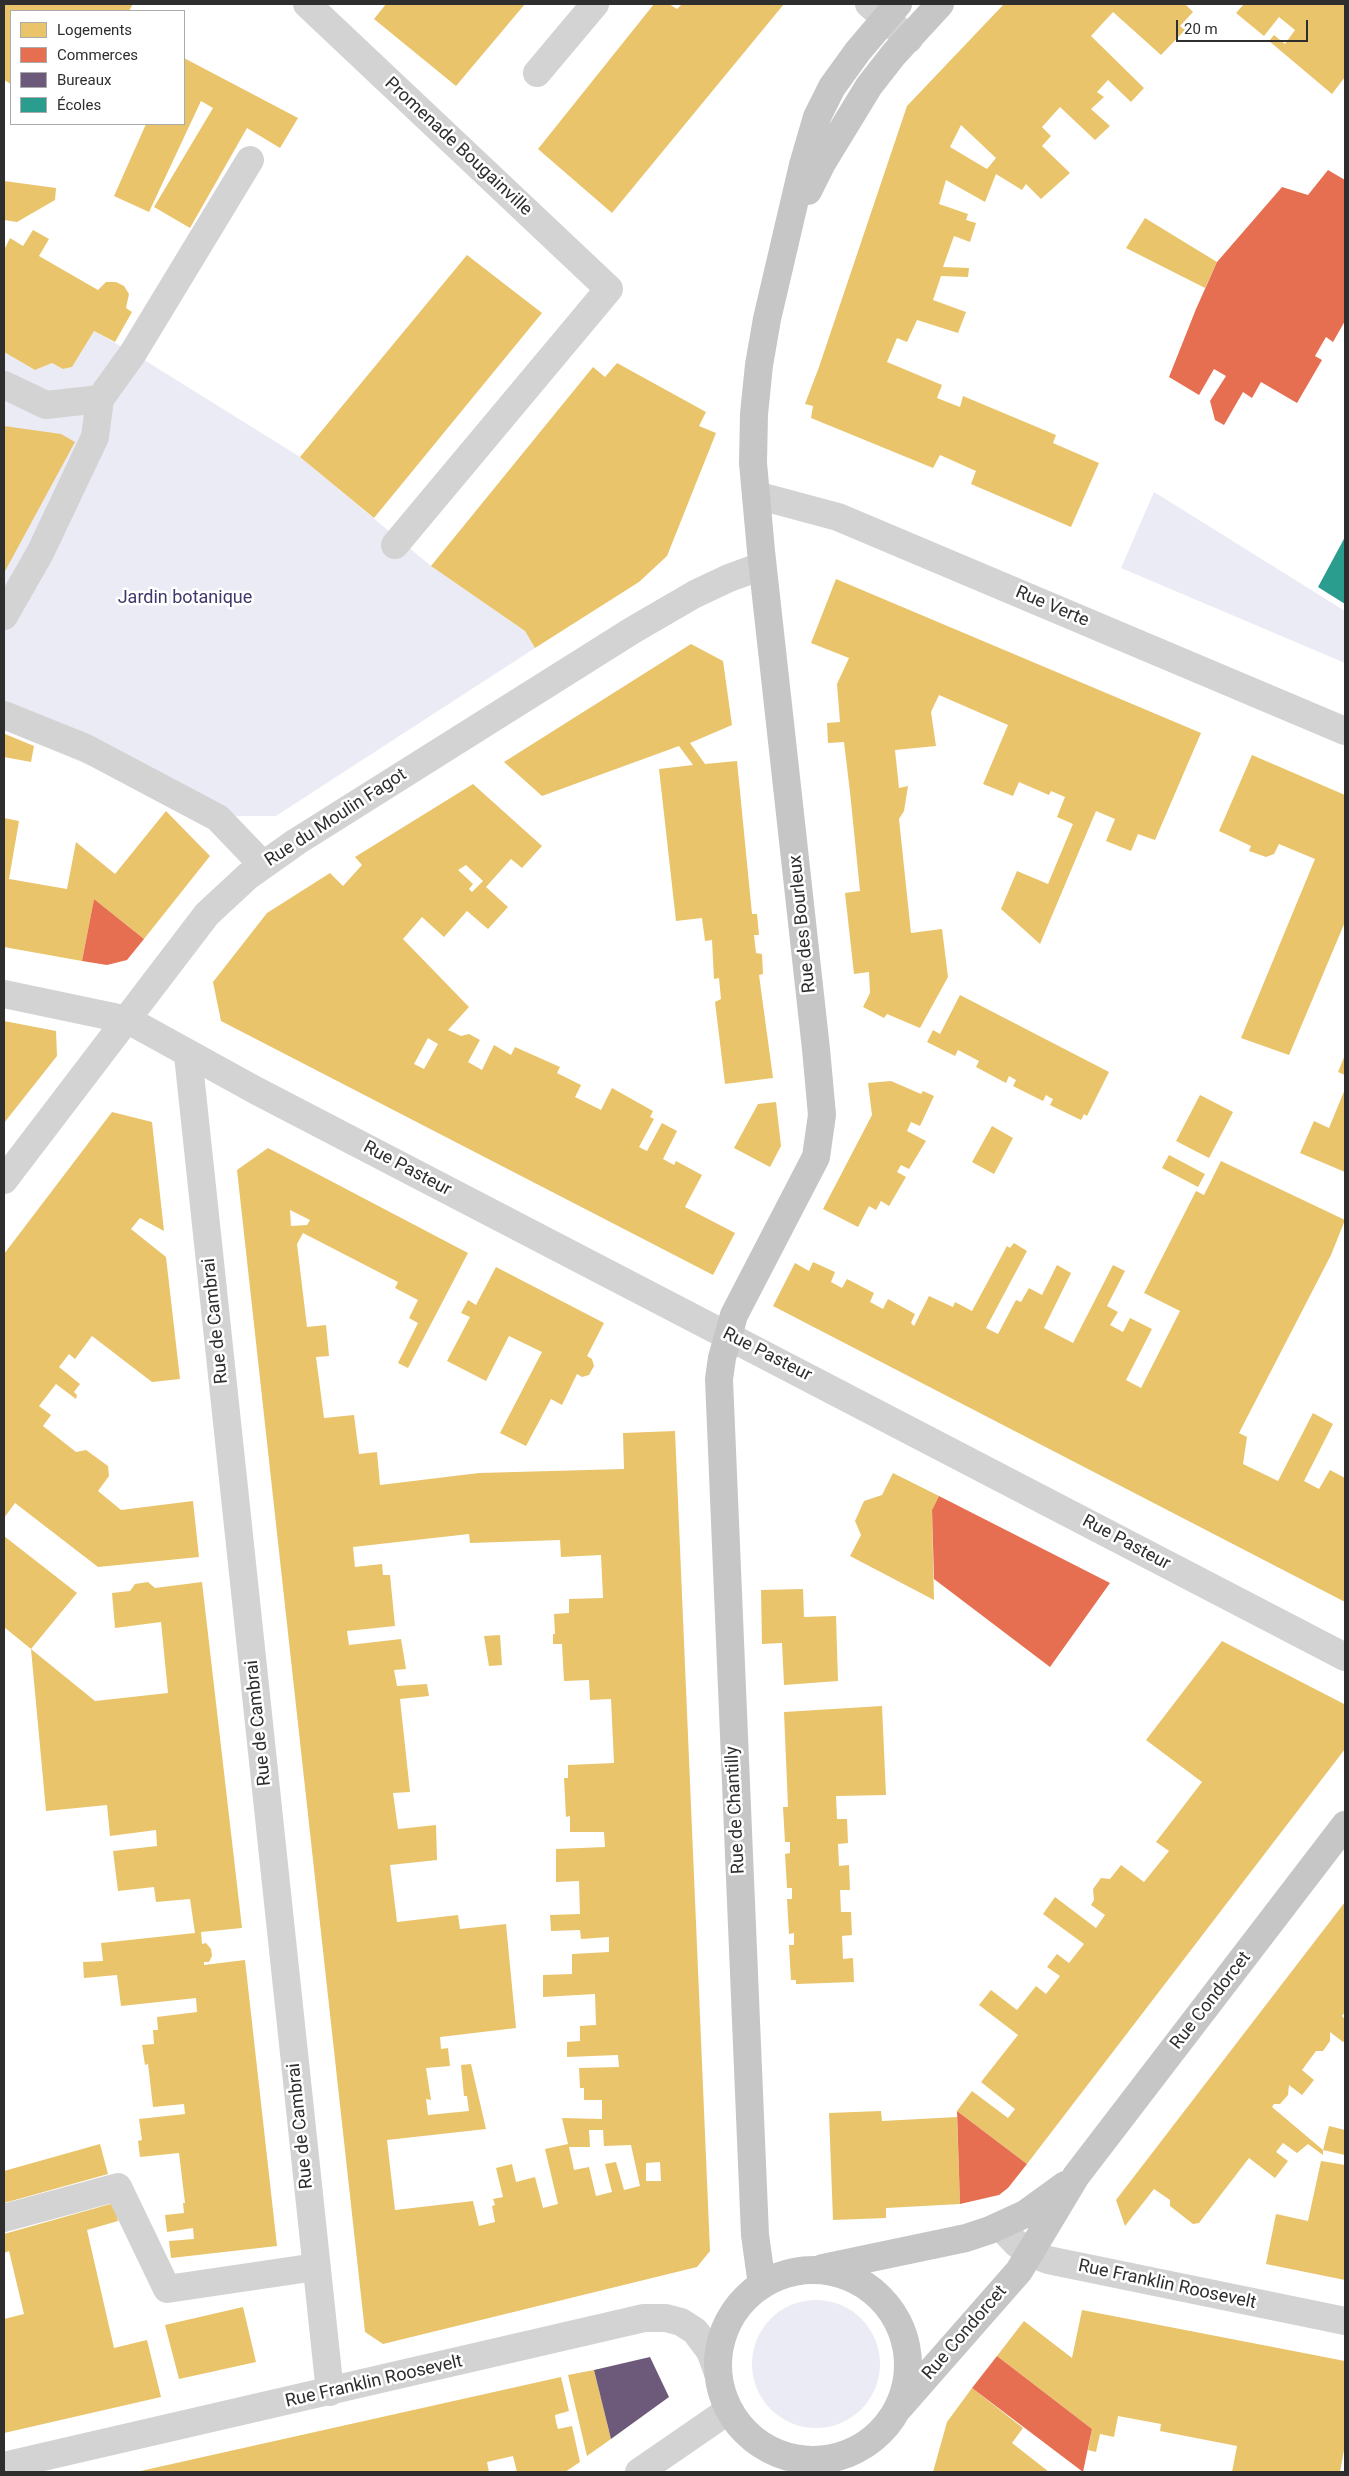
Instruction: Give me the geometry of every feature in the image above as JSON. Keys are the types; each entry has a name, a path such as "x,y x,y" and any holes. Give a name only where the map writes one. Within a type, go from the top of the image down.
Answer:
{"main road":[{"path":"789,230 822,163 874,80 940,4"},
{"path":"756,494 754,438 759,365 767,319 789,230 802,165 817,117 832,87 884,9"},
{"name":"Rue des Bourleux","path":"728,1335 742,1298 816,1157 822,1115 762,566 756,494"},
{"name":"Rue de Chantilly","path":"728,1335 722,1358 718,1398 755,2235 762,2285"},
{"name":"Rue Condorcet","path":"890,2420 1002,2291 1030,2254 1076,2176 1345,1825"},
{"name":"Rue Condorcet","path":"812,2270 966,2238 1000,2226 1025,2214 1076,2176"},
{"path":"768,2472 723,2398 718,2373 720,2347 728,2323 742,2302 762,2285 786,2274 812,2270 838,2274 862,2284 883,2300 898,2322 907,2346 907,2385 890,2420 857,2472"},
{"path":"736,2420 753,2440 775,2453 800,2460 813,2461 826,2460 850,2453 862,2447 890,2420"}],"street":[{"name":"Promenade Bougainville","path":"307,4 609,289 395,545"},
{"path":"537,72 595,4"},
{"path":"884,9 908,39"},
{"path":"4,616 40,553 95,437 100,399 133,353 250,160"},
{"path":"4,386 46,405 100,399"},
{"name":"Rue Verte","path":"756,494 838,517 1345,731"},
{"name":"Rue du Moulin Fagot","path":"4,1180 128,1020 207,914 263,865 304,837 633,630 695,594 729,578 762,566"},
{"path":"4,715 86,748 218,818 263,865"},
{"name":"Rue Pasteur","path":"4,994 128,1020 188,1055 1345,1657"},
{"name":"Rue de Cambrai","path":"188,1055 330,2392"},
{"path":"4,2218 118,2187 167,2290 316,2267"},
{"name":"Rue Franklin Roosevelt","path":"1000,2226 1016,2243 1030,2254 1072,2266 1345,2321"},
{"name":"Rue Franklin Roosevelt","path":"4,2466 644,2318 666,2318 680,2322 695,2331 710,2351 718,2373"},
{"path":"640,2472 736,2420"}],"green space":[{"name":"Jardin botanique","path":"94,331 133,353 300,457 431,566 525,631 535,648 276,816 236,816 154,775 146,789 4,730 4,352 35,370 52,363 63,369 72,367"},
{"path":"1154,492 1345,611 1345,663 1121,568"},
{"path":"816,2300 829,2301 841,2305 861,2319 875,2339 879,2351 879,2377 875,2389 861,2409 841,2423 829,2427 816,2428 803,2427 791,2423 771,2409 757,2389 753,2377 752,2364 753,2351 757,2339 771,2319 791,2305 803,2301"}],"building: Logements":[{"path":"4,4 133,4 130,10 10,10 10,83 4,80"},
{"path":"386,4 525,4 456,86 374,19"},
{"path":"654,4 669,4 677,9 682,4 784,4 612,213 538,149"},
{"path":"1004,4 1185,4 1193,12 1180,26 1185,30 1161,55 1113,12 1091,36 1144,88 1131,102 1108,80 1097,92 1104,97 1091,109 1110,126 1095,140 1060,107 1042,127 1051,136 1042,146 1070,173 1041,199 1026,184 1022,190 996,174 985,202 946,180 939,204 968,214 966,220 976,223 970,242 954,236 943,267 969,268 968,277 941,276 933,300 966,312 958,333 917,320 907,342 897,338 887,362 942,385 937,398 960,407 963,396 1056,435 1053,443 1099,463 1071,527 971,484 976,471 940,455 933,468 811,418 813,406 805,404 907,106","holes":["961,125 996,158 987,169 950,147"]},
{"path":"1244,4 1345,4 1345,77 1332,94 1269,41 1274,35 1285,44 1295,30 1279,17 1264,36 1236,13"},
{"path":"185,59 298,118 280,148 247,128 190,228 154,207 213,108 201,101 149,212 114,196 146,125 185,125"},
{"path":"4,181 56,188 55,200 17,222 4,220"},
{"path":"1145,218 1217,262 1205,288 1126,248"},
{"path":"33,230 49,239 39,256 98,290 106,282 116,282 124,286 129,294 126,308 132,312 115,342 94,331 72,367 63,369 52,363 35,370 4,352 4,250 10,238 23,246"},
{"path":"467,255 542,313 374,518 300,457"},
{"path":"617,363 706,412 699,426 716,433 667,556 639,582 535,648 525,631 431,566 593,367 605,377"},
{"path":"4,426 61,434 75,442 4,573"},
{"path":"836,579 1201,733 1155,840 1138,834 1131,851 1106,841 1115,819 1096,811 1040,944 1001,909 1017,871 1048,884 1073,824 1057,817 1065,797 1051,791 1049,795 1019,782 1013,796 983,784 1008,725 939,695 931,712 936,746 895,750 899,788 908,786 904,811 899,819 911,933 942,929 948,977 920,1028 887,1014 884,1018 863,1007 870,993 869,972 854,974 845,893 860,891 850,792 844,742 828,743 827,723 840,722 837,684 849,658 811,643"},
{"path":"691,644 723,661 732,725 690,743 705,764 737,761 752,914 757,914 759,935 754,935 756,953 762,954 763,974 759,975 773,1078 725,1084 715,1002 721,999 719,978 714,979 712,940 705,941 702,918 676,921 659,769 693,765 679,746 542,796 504,762"},
{"path":"5,734 34,746 31,762 4,757"},
{"path":"1252,755 1345,795 1345,922 1289,1055 1241,1038 1315,859 1279,844 1274,854 1266,857 1249,851 1251,846 1219,831"},
{"path":"473,784 542,846 522,868 511,859 486,887 508,907 488,929 467,911 444,937 422,917 403,939 469,1007 448,1030 461,1036 469,1034 480,1040 468,1062 482,1070 494,1045 511,1055 515,1047 560,1067 557,1073 581,1085 575,1097 601,1110 612,1088 653,1111 650,1117 654,1119 639,1147 647,1151 662,1123 677,1131 663,1159 674,1165 676,1161 702,1175 685,1207 735,1233 713,1275 221,1021 213,982 267,913 330,873 343,886 362,865 355,857","holes":["466,865 483,881 472,892 469,889 473,884 458,870","428,1038 438,1044 424,1069 414,1064"]},
{"path":"166,811 210,856 144,939 94,899 82,961 4,947 4,818 19,821 9,879 67,889 76,842 115,874"},
{"path":"960,995 1109,1072 1087,1116 1084,1114 1081,1120 1050,1105 1053,1099 1046,1095 1043,1101 1013,1086 1016,1080 1009,1076 1006,1083 976,1067 979,1061 958,1050 955,1056 927,1042 933,1030 940,1034"},
{"path":"4,1021 56,1031 57,1056 4,1123"},
{"path":"1345,1055 1345,1075 1338,1072"},
{"path":"891,1081 921,1094 923,1091 934,1096 920,1126 911,1122 907,1131 926,1141 909,1169 901,1165 897,1172 906,1177 889,1206 881,1201 876,1210 869,1206 858,1227 823,1209 872,1115 868,1083"},
{"path":"1345,1089 1345,1172 1300,1153 1314,1121 1329,1128"},
{"path":"1200,1095 1233,1112 1209,1158 1176,1141"},
{"path":"776,1102 781,1146 770,1167 734,1148 758,1104"},
{"path":"112,1112 152,1122 164,1231 140,1218 131,1229 166,1257 180,1379 152,1382 92,1336 75,1359 69,1354 59,1367 80,1384 74,1392 77,1395 76,1399 56,1384 39,1406 51,1415 43,1426 76,1452 86,1450 108,1466 109,1476 98,1491 121,1510 193,1501 199,1557 98,1567 15,1503 4,1518 4,1254"},
{"path":"992,1126 1013,1138 994,1174 972,1162"},
{"path":"268,1148 468,1253 408,1368 398,1363 418,1323 409,1318 418,1300 395,1288 398,1282 303,1233 297,1244 307,1327 326,1325 329,1356 316,1357 324,1418 354,1415 359,1454 377,1452 380,1485 479,1473 624,1469 623,1433 675,1431 710,2251 697,2267 383,2344 365,2332 237,1170","holes":["290,1210 310,1220 307,1225 291,1226","469,1534 470,1543 560,1540 561,1557 601,1555 603,1598 569,1599 569,1613 554,1614 555,1634 553,1634 553,1644 562,1644 564,1681 589,1680 590,1700 611,1699 614,1763 568,1765 568,1778 564,1778 566,1817 570,1816 570,1832 604,1832 605,1847 556,1849 556,1882 579,1881 580,1914 550,1915 551,1931 580,1930 581,1939 609,1937 609,1952 572,1954 572,1974 543,1975 543,1997 595,1994 596,2025 580,2026 580,2041 567,2042 567,2057 618,2055 619,2067 579,2068 580,2088 584,2088 584,2100 602,2100 602,2119 562,2118 568,2144 545,2149 558,2204 543,2208 535,2177 516,2182 512,2164 496,2168 503,2197 493,2199 495,2205 492,2206 495,2222 479,2226 473,2201 395,2210 387,2140 486,2129 471,2064 461,2065 464,2096 467,2096 469,2111 428,2115 426,2099 431,2100 426,2068 450,2066 448,2048 441,2049 440,2037 516,2028 506,1924 460,1929 458,1915 397,1922 390,1865 437,1860 436,1825 398,1829 393,1793 410,1792 400,1699 429,1696 427,1684 397,1686 394,1670 406,1669 401,1639 349,1645 347,1631 395,1626 390,1575 383,1575 382,1564 355,1567 353,1547","589,2130 603,2130 604,2146 631,2145 640,2186 624,2190 616,2162 605,2164 612,2192 596,2196 589,2167 574,2170 569,2147 590,2147","660,2162 661,2181 646,2181 646,2163"]},
{"path":"1169,1155 1205,1174 1198,1187 1162,1168"},
{"path":"1221,1161 1345,1220 1331,1255 1239,1433 1247,1437 1243,1464 1278,1481 1313,1413 1333,1424 1304,1481 1319,1489 1330,1470 1345,1478 1345,1602 773,1306 795,1263 809,1271 813,1262 835,1272 831,1282 842,1288 847,1279 874,1293 870,1302 883,1309 888,1299 915,1314 911,1323 914,1326 929,1296 953,1307 955,1302 972,1311 1007,1246 1010,1248 1014,1243 1027,1251 986,1328 998,1334 1016,1300 1021,1302 1029,1288 1042,1295 1057,1265 1071,1273 1044,1328 1073,1343 1113,1265 1125,1271 1107,1306 1118,1312 1110,1325 1123,1332 1130,1318 1152,1329 1126,1380 1141,1388 1180,1311 1144,1293 1196,1191 1204,1195"},
{"path":"496,1267 604,1323 587,1356 592,1359 594,1366 589,1375 582,1377 577,1374 562,1405 551,1399 526,1446 500,1433 542,1352 509,1336 486,1381 447,1361 470,1317 461,1313 468,1300 476,1305"},
{"path":"893,1473 939,1496 932,1510 934,1600 850,1556 861,1535 855,1521 864,1501 882,1495"},
{"path":"4,1536 77,1593 31,1649 4,1627"},
{"path":"148,1582 155,1588 202,1582 242,1928 201,1932 202,1944 206,1943 211,1949 212,1956 209,1962 204,1962 204,1965 245,1960 277,2246 171,2258 169,2241 194,2239 193,2228 167,2232 165,2215 184,2213 183,2203 185,2203 179,2153 140,2157 138,2141 142,2140 139,2119 185,2114 184,2104 153,2107 148,2064 145,2065 142,2045 154,2044 153,2030 158,2030 157,2017 197,2012 196,1998 121,2006 117,1975 84,1978 83,1962 103,1961 101,1943 195,1933 190,1899 156,1902 154,1887 118,1891 113,1851 157,1846 156,1830 110,1836 107,1805 46,1811 31,1649 95,1701 168,1693 161,1622 115,1628 112,1593 130,1591 135,1584"},
{"path":"803,1589 804,1617 836,1616 838,1681 784,1685 782,1643 762,1644 761,1590"},
{"path":"500,1635 502,1665 489,1666 484,1636"},
{"path":"1222,1641 1344,1704 1345,1749 1027,2164 957,2111 972,2091 1008,2118 1015,2109 981,2082 1018,2035 979,2005 991,1990 1017,2010 1036,1986 1046,1994 1060,1976 1047,1967 1057,1954 1069,1963 1084,1944 1043,1914 1055,1897 1096,1928 1105,1915 1091,1905 1094,1900 1093,1889 1101,1878 1110,1879 1121,1865 1144,1882 1169,1851 1156,1842 1202,1782 1146,1740"},
{"path":"882,1706 886,1795 836,1796 837,1819 847,1819 848,1843 838,1844 839,1866 849,1865 850,1890 840,1890 841,1912 851,1912 852,1935 842,1936 843,1959 853,1958 854,1982 796,1984 796,1980 791,1980 789,1945 794,1945 794,1933 789,1934 787,1899 792,1899 792,1888 787,1888 785,1854 790,1853 790,1842 785,1842 783,1807 788,1807 784,1712"},
{"path":"1345,1902 1345,2012 1342,2016 1345,2019 1345,2040 1343,2042 1330,2032 1330,2041 1323,2051 1316,2051 1302,2070 1314,2080 1302,2095 1289,2085 1288,2095 1280,2104 1274,2104 1272,2107 1323,2150 1323,2155 1308,2144 1297,2153 1283,2143 1276,2152 1288,2161 1275,2178 1249,2158 1199,2223 1193,2224 1170,2206 1170,2200 1154,2189 1125,2226 1116,2200"},
{"path":"881,2111 882,2121 957,2117 960,2204 886,2208 886,2218 833,2220 829,2113"},
{"path":"1329,2126 1345,2130 1345,2155 1323,2150"},
{"path":"100,2144 108,2174 4,2203 4,2171"},
{"path":"1321,2161 1345,2165 1345,2280 1266,2264 1276,2214 1308,2221"},
{"path":"114,2203 118,2221 87,2230 114,2348 147,2340 161,2397 4,2433 4,2319 24,2314 9,2251 4,2253 4,2234"},
{"path":"243,2307 256,2362 179,2379 165,2325"},
{"path":"1082,2310 1345,2361 1345,2445 1340,2472 1232,2472 1237,2446 1160,2431 1161,2424 1118,2416 1114,2437 1100,2434 1096,2452 1088,2450 1092,2429 997,2356 1024,2321 1072,2358"},
{"path":"594,2370 611,2439 587,2456 568,2375"},
{"path":"561,2377 569,2411 555,2415 556,2422 558,2429 572,2426 580,2462 565,2472 517,2472 513,2456 487,2462 489,2472 136,2472"},
{"path":"972,2388 1023,2428 1012,2443 1049,2472 933,2472 947,2422"}],"building: Commerces":[{"path":"1328,170 1345,180 1345,321 1333,342 1326,337 1315,356 1322,360 1297,403 1261,382 1252,398 1243,392 1224,425 1215,420 1210,401 1226,376 1214,369 1199,395 1169,377 1196,309 1217,262 1282,187 1308,195"},
{"path":"94,899 144,939 127,960 107,965 82,961"},
{"path":"939,1496 1110,1583 1050,1667 934,1579 932,1510"},
{"path":"957,2111 1027,2164 1008,2188 999,2195 960,2204"},
{"path":"997,2356 1092,2429 1083,2472 972,2388"}],"building: Bureaux":[{"path":"650,2357 669,2397 611,2439 594,2370"}],"building: Écoles":[{"path":"1345,537 1345,604 1318,587"}]}
